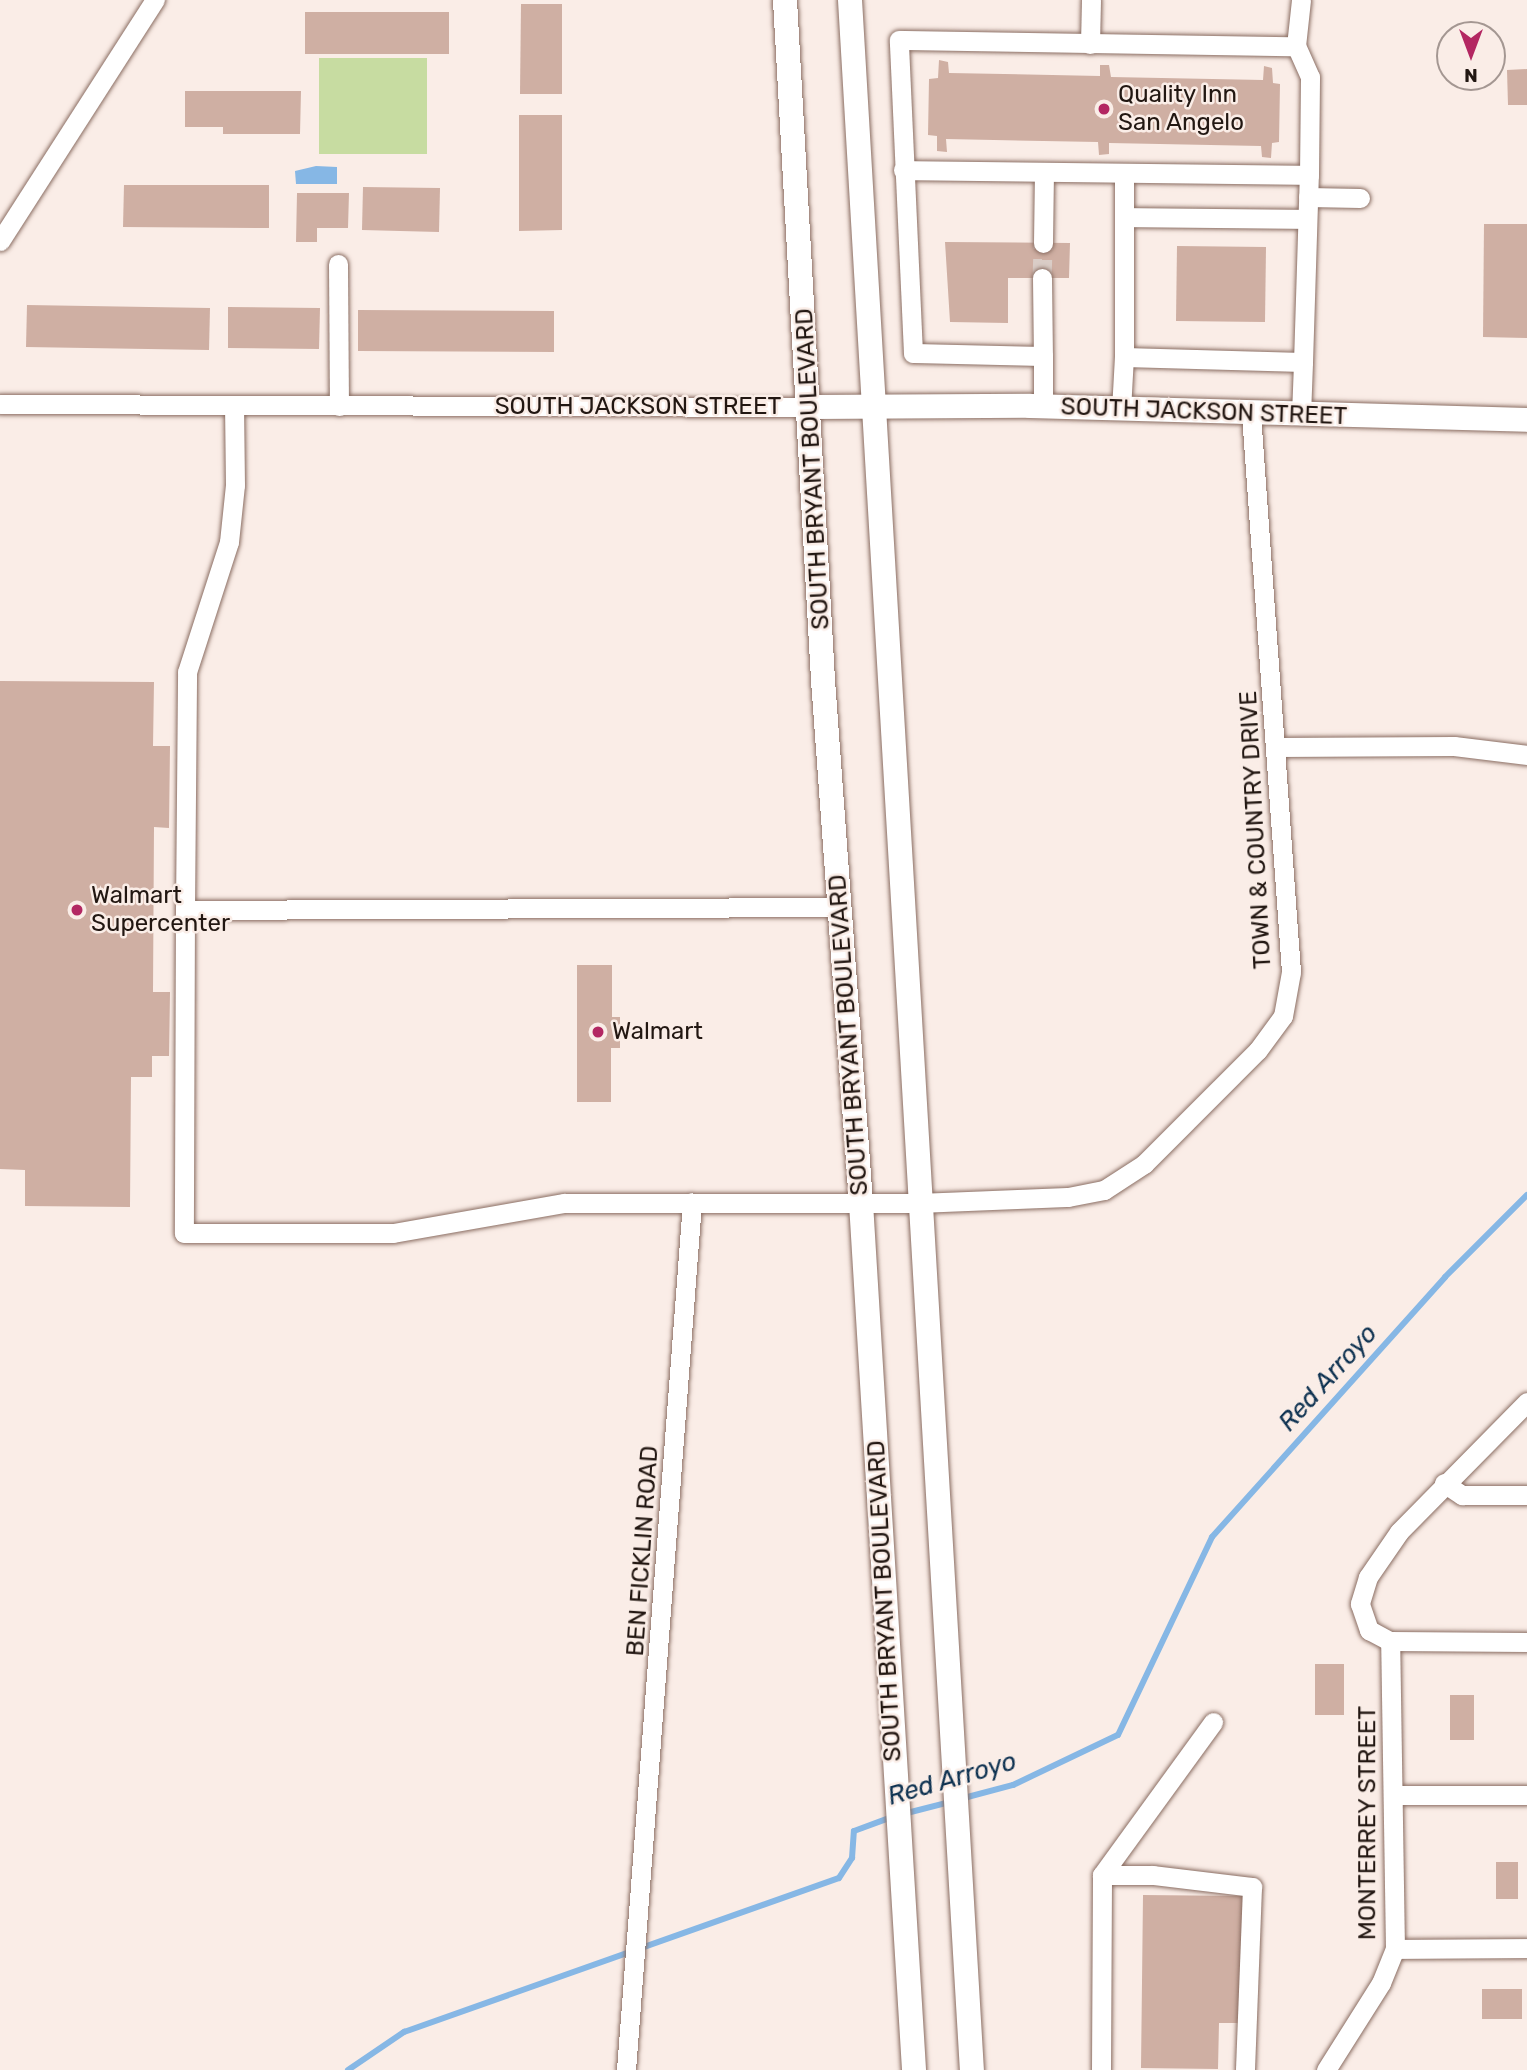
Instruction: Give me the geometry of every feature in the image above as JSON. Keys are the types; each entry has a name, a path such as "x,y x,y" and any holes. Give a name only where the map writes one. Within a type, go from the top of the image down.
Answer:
{"main road":[{"name":"SOUTH BRYANT BOULEVARD","path":"785,0 811,407 823,680 861,1203 914,2070"},
{"path":"850,0 918,1203 972,2070"},
{"name":"SOUTH JACKSON STREET","path":"811,407 1043,407 1527,420"}],"street":[{"path":"0,241 155,0"},
{"path":"1090,44 1091,0"},
{"path":"1301,0 1296,46 1310,77 1301,415"},
{"path":"1043,356 913,353 899,40 1296,46"},
{"path":"904,170 1309,175"},
{"path":"1043,243 1044,173"},
{"path":"1121,410 1124,357 1124,174"},
{"path":"1308,197 1360,198"},
{"path":"1125,217 1306,219"},
{"path":"338,264 339,406"},
{"path":"1042,278 1043,407"},
{"path":"1124,357 1303,362"},
{"name":"SOUTH JACKSON STREET","path":"0,404 811,407"},
{"path":"234,406 235,485 229,542 187,672 184,1233 393,1233 544,1204 861,1203"},
{"name":"TOWN & COUNTRY DRIVE","path":"861,1203 1068,1197 1104,1190 1144,1164 1258,1050 1283,1016 1291,972 1278,747 1251,414"},
{"path":"1278,747 1454,746 1527,755"},
{"path":"185,910 840,907"},
{"name":"BEN FICKLIN ROAD","path":"626,2070 642,1896 692,1203"},
{"path":"1527,1402 1444,1483 1399,1532 1368,1577 1360,1604 1369,1630 1390,1641 1527,1642"},
{"path":"1444,1483 1462,1495 1527,1495"},
{"name":"MONTERREY STREET","path":"1326,2070 1381,1983 1395,1949 1390,1641"},
{"path":"1101,2070 1102,1875 1213,1722"},
{"path":"1394,1795 1527,1795"},
{"path":"1102,1875 1153,1875 1252,1887 1245,2070"},
{"path":"1395,1949 1527,1948"}],"green space":[{"path":"319,58 427,58 427,154 319,154"}],"water":[{"path":"316,166 337,167 337,184 296,184 295,171"}],"building":[{"path":"521,4 562,4 562,94 520,94"},
{"path":"305,12 449,12 449,54 305,54"},
{"name":"Quality Inn San Angelo","path":"939,60 948,62 949,73 1100,76 1100,65 1109,65 1111,77 1263,80 1264,66 1272,68 1273,83 1280,84 1279,142 1272,143 1271,158 1262,157 1261,146 1109,143 1109,154 1099,155 1098,142 946,139 947,152 937,151 937,136 928,135 929,79 938,78"},
{"path":"1527,69 1527,105 1508,105 1507,70"},
{"path":"185,91 301,91 300,134 223,134 223,127 185,127"},
{"path":"519,115 562,115 562,230 519,231"},
{"path":"124,185 269,185 269,228 123,227"},
{"path":"363,187 440,188 439,232 362,230"},
{"path":"297,193 349,193 348,228 317,228 317,242 296,242"},
{"path":"1484,224 1527,224 1527,338 1483,337"},
{"path":"945,242 1070,243 1069,278 1008,278 1008,323 950,322"},
{"path":"1177,246 1266,247 1265,322 1176,321"},
{"path":"27,305 210,308 209,350 26,347"},
{"path":"228,307 320,308 319,349 228,348"},
{"path":"358,310 554,311 554,352 358,351"},
{"name":"Walmart Supercenter","path":"0,681 154,682 153,746 170,746 169,828 154,827 153,992 170,992 169,1056 152,1056 152,1077 131,1077 130,1207 25,1206 25,1170 0,1169"},
{"name":"Walmart","path":"577,965 612,965 612,1017 620,1017 620,1048 611,1048 611,1102 577,1102"},
{"path":"1315,1664 1344,1664 1344,1715 1315,1715"},
{"path":"1450,1695 1474,1695 1474,1740 1450,1740"},
{"path":"1496,1862 1518,1862 1518,1899 1496,1899"},
{"path":"1143,1895 1243,1896 1241,2023 1219,2023 1218,2069 1141,2068"},
{"path":"1482,1989 1522,1989 1522,2019 1482,2019"}],"waterway":[{"name":"Red Arroyo","path":"960,1799 1013,1785 1118,1735 1212,1537 1445,1277 1527,1195"},
{"name":"Red Arroyo","path":"903,1814 950,1802"},
{"name":"Red Arroyo","path":"348,2070 404,2032 839,1878 852,1858 854,1831 892,1817"}],"tunnel":[{"path":"1042,278 1043,243"}],"place":[{"name":"Quality Inn San Angelo","path":"1104,109"},
{"name":"Walmart Supercenter","path":"77,910"},
{"name":"Walmart","path":"598,1032"}]}
